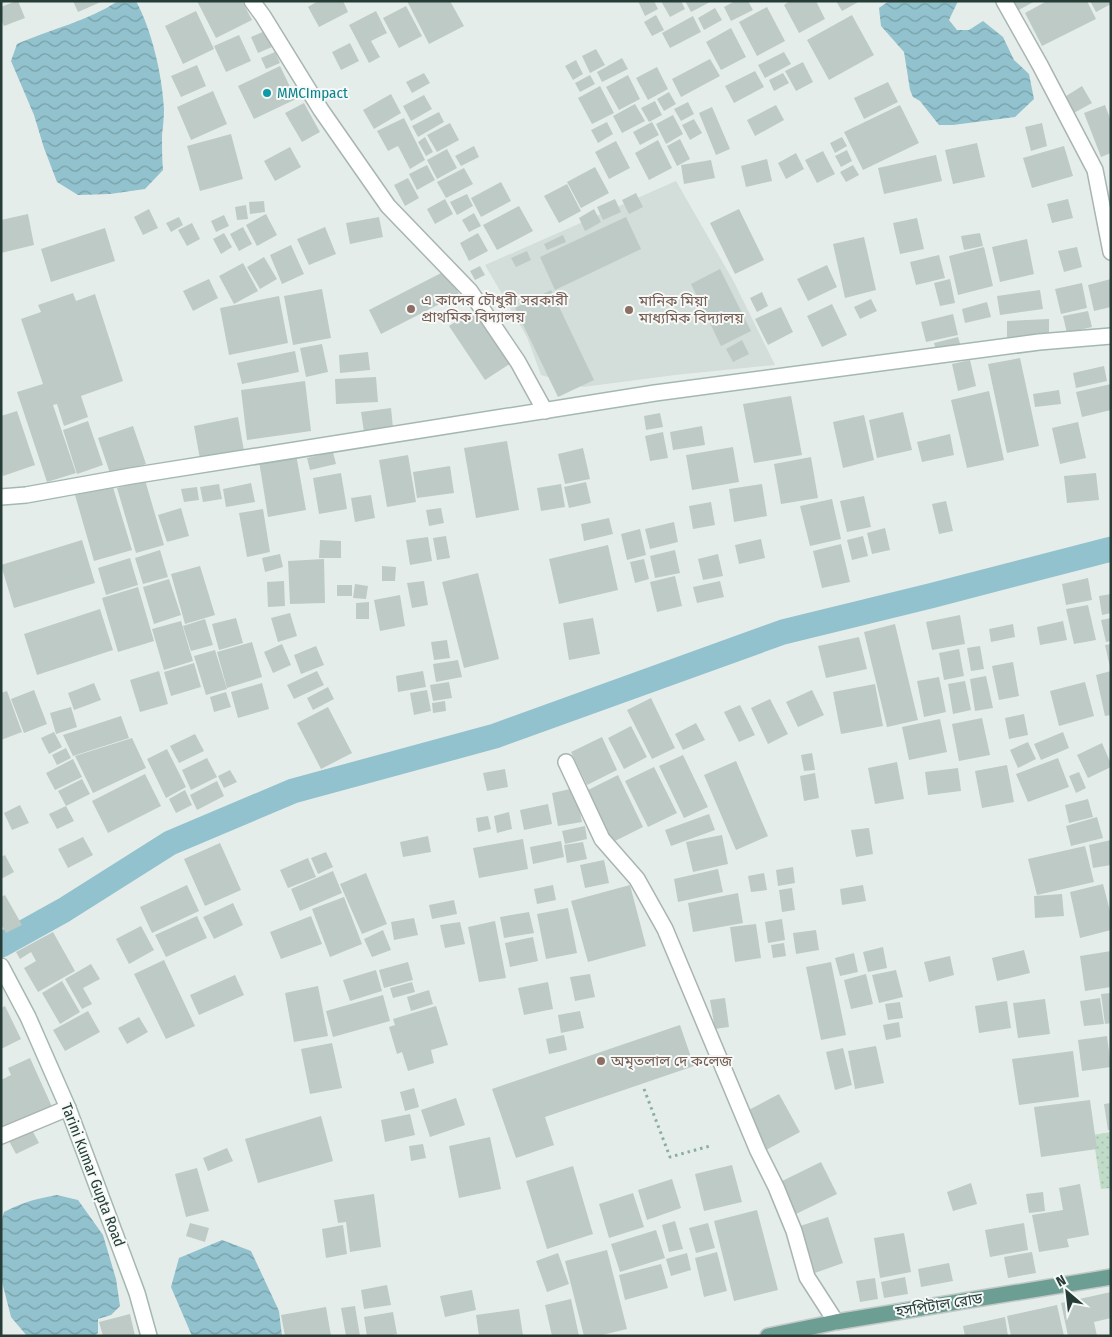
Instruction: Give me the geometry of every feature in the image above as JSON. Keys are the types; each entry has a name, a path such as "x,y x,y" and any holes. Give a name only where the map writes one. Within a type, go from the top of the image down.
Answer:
{"main road":[{"name":"হসপিটাল রোড","path":"768,1336 836,1322 1111,1277"}],"street":[{"path":"252,1 321,110 388,206 470,291 518,362 545,411"},
{"path":"1004,1 1096,170 1111,252"},
{"path":"1,497 26,495 132,476 655,393 1039,342 1111,336"},
{"path":"566,762 602,839 637,879 665,929 758,1151 787,1213 807,1277 836,1322"},
{"name":"Tarini Kumar Gupta Road","path":"1,966 28,1017 68,1108 137,1293 149,1336"},
{"path":"1,1136 68,1108"}],"path":[{"path":"644,1089 670,1157 710,1146"}],"shaded area":[{"name":"মানিক মিয়া মাধ্যমিক বিদ্যালয়","path":"676,181 734,282 775,365 583,387 541,375 527,337 485,265"}],"green space":[{"path":"1111,1132 1111,1188 1101,1189 1093,1135"}],"water":[{"path":"118,1 136,1 147,26 155,53 164,109 162,135 163,170 145,189 110,194 78,195 57,182 34,115 11,61 17,44 94,14"},
{"path":"889,1 958,1 949,20 957,30 969,30 983,21 1003,37 1014,60 1029,74 1034,99 1015,117 939,125 920,101 913,97 910,90 904,52 881,26 879,8"},
{"path":"57,1195 78,1200 103,1235 116,1279 120,1306 111,1315 98,1319 98,1333 93,1336 27,1336 11,1317 1,1278 1,1222 4,1212 30,1201"},
{"path":"222,1240 251,1251 279,1311 282,1336 192,1336 171,1287 179,1258"}],"building":[{"path":"18,1 25,18 4,26 1,20 1,7"},
{"path":"73,1 103,1 78,12"},
{"path":"197,1 242,1 252,20 216,38"},
{"path":"318,1 343,1 348,12 319,27 308,7"},
{"path":"407,1 450,1 464,26 429,44"},
{"path":"638,1 654,1 658,9 645,16"},
{"path":"661,1 681,1 685,9 670,17"},
{"path":"685,1 712,1 691,12"},
{"path":"735,1 748,1 753,10 731,21 724,7"},
{"path":"790,1 816,1 825,19 799,33 784,5"},
{"path":"836,1 860,1 842,11"},
{"path":"1012,1 1035,1 1017,11"},
{"path":"1047,1 1087,1 1096,19 1042,46 1025,13"},
{"path":"1090,1 1111,1 1111,4 1096,12"},
{"path":"406,6 422,36 399,48 383,18"},
{"path":"767,7 785,41 757,56 739,22"},
{"path":"715,8 722,20 704,30 698,18"},
{"path":"196,11 214,49 183,64 165,26"},
{"path":"376,11 387,33 371,41 380,57 369,63 349,25"},
{"path":"656,15 664,30 652,36 644,22"},
{"path":"852,15 874,55 829,80 807,40"},
{"path":"693,16 701,32 670,48 662,33"},
{"path":"731,28 746,57 721,70 706,42"},
{"path":"265,31 272,47 258,53 251,37"},
{"path":"239,35 251,61 226,72 214,46"},
{"path":"350,43 359,61 341,70 332,52"},
{"path":"596,49 605,65 590,73 582,56"},
{"path":"275,52 280,63 266,69 261,58"},
{"path":"784,52 791,64 765,78 758,65"},
{"path":"622,58 628,69 602,82 597,72"},
{"path":"710,59 720,76 681,97 672,79"},
{"path":"576,60 583,74 573,80 565,66"},
{"path":"803,62 813,82 796,91 785,71"},
{"path":"197,65 206,86 181,97 171,76"},
{"name":"MMCImpact","path":"280,66 296,99 254,119 238,86"},
{"path":"657,67 668,89 648,100 636,78"},
{"path":"755,71 764,87 734,103 725,86"},
{"path":"424,73 430,83 412,93 406,82"},
{"path":"783,73 789,83 774,91 769,80"},
{"path":"590,75 595,84 580,92 575,83"},
{"path":"628,75 640,99 619,110 606,87"},
{"path":"888,82 898,102 864,119 854,98"},
{"path":"600,86 614,113 592,124 578,98"},
{"path":"1082,86 1092,103 1072,114 1063,98"},
{"path":"213,91 227,124 191,140 177,107"},
{"path":"669,92 676,104 664,111 657,99"},
{"path":"391,94 401,113 374,129 363,110"},
{"path":"424,95 432,109 411,121 403,106"},
{"path":"655,101 662,115 649,122 641,108"},
{"path":"688,102 694,114 681,121 674,109"},
{"path":"304,103 320,132 302,142 285,113"},
{"path":"635,104 645,121 622,133 613,116"},
{"path":"776,105 784,120 755,136 747,120"},
{"path":"900,105 919,143 863,170 844,132"},
{"path":"1105,105 1111,121 1111,153 1101,157 1084,113"},
{"path":"712,107 730,149 716,155 699,113"},
{"path":"439,112 444,122 418,137 412,126"},
{"path":"673,115 683,134 666,144 656,124"},
{"path":"404,118 425,160 410,169 398,146 388,151 377,131"},
{"path":"694,119 702,133 690,140 682,125"},
{"path":"607,122 613,134 598,143 591,130"},
{"path":"652,122 659,135 640,145 633,132"},
{"path":"450,123 459,140 437,152 427,135"},
{"path":"1042,123 1047,146 1031,151 1025,127"},
{"path":"231,134 243,179 200,191 187,146"},
{"path":"425,137 433,152 426,156 418,142"},
{"path":"842,137 847,146 835,153 830,143"},
{"path":"680,139 690,159 677,166 667,146"},
{"path":"658,140 672,168 649,180 635,153"},
{"path":"616,141 630,168 609,179 595,152"},
{"path":"977,143 985,177 953,184 945,150"},
{"path":"474,146 479,157 461,166 455,156"},
{"path":"1064,146 1073,176 1032,188 1023,158"},
{"path":"290,147 301,167 275,181 264,161"},
{"path":"447,149 457,168 437,179 427,160"},
{"path":"847,150 852,161 841,167 835,156"},
{"path":"823,151 835,174 817,183 805,160"},
{"path":"796,153 804,169 786,179 778,163"},
{"path":"936,155 942,181 884,194 878,168"},
{"path":"767,159 772,181 746,187 741,166"},
{"path":"711,160 715,178 684,184 681,165"},
{"path":"427,165 435,180 417,190 409,174"},
{"path":"853,165 859,175 846,182 840,172"},
{"path":"595,167 609,193 581,208 567,182"},
{"path":"464,168 473,184 446,198 437,182"},
{"path":"408,178 419,198 405,206 394,185"},
{"path":"501,182 511,201 481,217 471,198"},
{"path":"567,184 581,211 559,223 544,196"},
{"path":"636,193 643,207 629,214 622,200"},
{"path":"467,194 473,206 457,215 450,202"},
{"path":"445,199 453,214 435,224 427,209"},
{"path":"615,199 621,212 603,220 597,207"},
{"path":"1068,199 1073,218 1052,223 1047,204"},
{"path":"264,201 265,212 250,214 249,202"},
{"path":"246,205 248,219 237,220 235,207"},
{"path":"519,206 533,231 497,250 483,225"},
{"path":"149,209 158,228 143,235 134,217"},
{"path":"594,209 601,222 585,231 579,218"},
{"path":"739,209 764,260 735,274 710,223"},
{"path":"474,213 481,226 469,232 462,220"},
{"path":"28,214 34,245 1,253 1,220"},
{"path":"266,214 277,235 257,246 246,225"},
{"path":"224,215 229,226 216,232 211,221"},
{"path":"179,217 183,225 171,232 166,223"},
{"path":"379,217 383,237 350,244 346,223"},
{"path":"626,217 641,249 555,290 540,257"},
{"path":"917,218 924,249 900,254 893,223"},
{"path":"192,223 200,239 187,246 178,230"},
{"path":"243,227 252,244 239,251 230,234"},
{"path":"325,227 336,254 309,265 297,239"},
{"path":"105,228 115,261 51,282 41,249"},
{"path":"224,233 232,247 221,254 213,239"},
{"path":"478,233 488,251 469,261 460,243"},
{"path":"980,233 983,246 964,250 961,236"},
{"path":"563,235 566,242 547,250 544,244"},
{"path":"864,237 876,290 845,298 833,244"},
{"path":"1027,239 1034,274 1000,282 992,247"},
{"path":"291,245 304,274 282,284 270,255"},
{"path":"984,247 993,286 958,295 949,256"},
{"path":"1077,247 1082,267 1064,272 1058,251"},
{"path":"527,251 531,260 516,267 511,258"},
{"path":"939,255 945,278 916,285 910,262"},
{"path":"264,257 277,279 260,289 247,267"},
{"path":"243,263 258,291 234,304 219,276"},
{"path":"827,265 837,287 808,301 797,279"},
{"path":"480,266 485,275 475,280 470,271"},
{"path":"720,269 751,331 721,346 691,284"},
{"path":"447,270 459,294 381,334 369,310"},
{"path":"209,279 218,298 193,311 183,291"},
{"path":"950,279 955,303 940,306 934,283"},
{"path":"1111,279 1111,307 1094,311 1088,285"},
{"path":"1082,283 1087,308 1061,314 1055,289"},
{"path":"322,289 331,338 293,345 284,296"},
{"path":"551,290 594,380 558,397 515,308"},
{"path":"1040,290 1043,309 1000,315 997,296"},
{"path":"762,292 768,306 757,312 750,298"},
{"path":"73,293 76,301 95,294 123,381 81,396 88,417 64,426 57,404 53,405 76,473 47,482 17,392 43,384 21,319 41,312 38,305"},
{"path":"279,296 288,343 229,355 220,308"},
{"path":"871,299 877,311 860,319 854,307"},
{"path":"987,302 991,317 965,323 962,309"},
{"path":"832,304 847,335 822,347 807,316"},
{"path":"781,307 793,332 768,345 755,319"},
{"path":"475,309 511,363 485,380 449,326"},
{"path":"1088,311 1092,327 1067,333 1063,316"},
{"path":"953,314 958,335 926,342 921,322"},
{"path":"1049,319 1049,336 1007,337 1007,321"},
{"path":"958,337 961,347 937,353 934,343"},
{"path":"742,340 749,354 733,362 726,349"},
{"path":"322,344 328,372 306,377 300,348"},
{"path":"295,351 299,372 242,384 237,363"},
{"path":"368,352 370,370 340,373 339,355"},
{"path":"1020,358 1039,446 1007,453 988,364"},
{"path":"970,360 976,386 958,391 952,364"},
{"path":"1104,366 1107,381 1076,388 1073,373"},
{"path":"376,377 378,402 336,404 335,379"},
{"path":"305,381 311,431 247,440 241,390"},
{"path":"1111,384 1111,410 1082,417 1076,392"},
{"path":"1059,390 1061,404 1035,407 1033,394"},
{"path":"989,391 1004,460 967,468 951,400"},
{"path":"791,396 802,455 754,463 743,404"},
{"path":"391,408 393,428 364,432 361,412"},
{"path":"17,411 35,465 3,476 1,469 1,416"},
{"path":"903,412 912,450 877,458 869,420"},
{"path":"660,413 663,427 646,430 644,416"},
{"path":"864,415 874,460 843,468 833,422"},
{"path":"238,417 244,451 200,459 194,426"},
{"path":"88,421 103,465 77,474 63,430"},
{"path":"1078,422 1086,458 1060,464 1052,428"},
{"path":"133,426 146,464 111,476 98,438"},
{"path":"702,426 705,445 673,450 670,432"},
{"path":"663,432 668,458 650,461 645,436"},
{"path":"950,434 954,455 922,462 917,442"},
{"path":"507,441 519,510 476,518 464,448"},
{"path":"733,447 739,482 692,490 686,455"},
{"path":"583,448 590,479 565,484 558,454"},
{"path":"333,452 336,464 310,470 307,458"},
{"path":"296,454 306,510 268,517 259,461"},
{"path":"408,455 416,502 387,507 379,460"},
{"path":"811,457 818,498 781,504 774,464"},
{"path":"450,466 454,493 417,498 413,472"},
{"path":"341,473 347,509 319,514 313,478"},
{"path":"1096,473 1099,500 1067,503 1064,476"},
{"path":"145,480 164,545 136,553 117,488"},
{"path":"586,482 591,503 569,508 564,487"},
{"path":"251,483 255,502 226,507 223,489"},
{"path":"112,484 132,550 94,561 75,495"},
{"path":"219,484 222,499 203,502 200,487"},
{"path":"561,484 565,507 541,511 537,488"},
{"path":"762,484 767,516 734,522 729,489"},
{"path":"197,487 199,500 184,502 181,489"},
{"path":"371,495 375,518 355,522 351,498"},
{"path":"864,496 871,527 847,532 840,501"},
{"path":"832,499 841,539 810,546 800,506"},
{"path":"946,501 953,531 939,534 932,504"},
{"path":"711,502 715,525 693,529 689,506"},
{"path":"181,508 189,536 167,542 158,515"},
{"path":"441,508 444,523 429,526 426,510"},
{"path":"263,509 270,552 247,557 239,513"},
{"path":"609,518 613,534 584,541 581,524"},
{"path":"674,522 678,542 650,549 645,529"},
{"path":"885,528 890,550 872,554 867,533"},
{"path":"640,529 646,555 627,560 621,534"},
{"path":"446,536 450,558 437,560 433,538"},
{"path":"863,536 868,556 852,560 847,540"},
{"path":"428,537 432,561 410,565 406,540"},
{"path":"761,539 765,558 739,564 735,545"},
{"path":"82,540 95,583 14,608 1,565"},
{"path":"320,540 341,541 341,558 319,558"},
{"path":"841,544 850,582 822,588 813,551"},
{"path":"608,545 618,590 559,604 549,559"},
{"path":"160,550 168,577 143,584 135,558"},
{"path":"675,550 680,573 655,578 650,556"},
{"path":"280,554 283,567 265,572 262,558"},
{"path":"718,554 723,576 703,580 698,559"},
{"path":"130,558 138,585 106,595 98,568"},
{"path":"324,559 325,603 290,604 288,561"},
{"path":"644,559 649,579 635,583 630,562"},
{"path":"200,566 215,615 185,624 171,574"},
{"path":"382,566 396,567 395,581 382,581"},
{"path":"478,573 499,659 464,668 442,582"},
{"path":"675,576 682,606 657,612 650,582"},
{"path":"1088,578 1092,600 1066,605 1062,584"},
{"path":"169,579 181,615 154,624 143,587"},
{"path":"284,581 285,606 268,607 267,582"},
{"path":"424,581 428,605 412,608 407,583"},
{"path":"720,581 724,597 697,603 693,587"},
{"path":"355,584 368,586 366,599 353,598"},
{"path":"337,585 352,585 352,596 337,596"},
{"path":"138,587 154,641 118,652 102,598"},
{"path":"1111,594 1111,613 1102,615 1099,596"},
{"path":"400,595 405,626 380,631 374,600"},
{"path":"369,602 369,619 356,619 356,603"},
{"path":"1088,605 1096,640 1074,644 1066,609"},
{"path":"100,609 113,650 37,675 24,634"},
{"path":"290,613 297,636 278,642 271,618"},
{"path":"960,615 965,644 932,650 926,622"},
{"path":"236,618 243,643 219,650 212,624"},
{"path":"593,618 600,654 569,660 563,623"},
{"path":"1111,618 1111,641 1106,642 1101,620"},
{"path":"205,619 213,645 191,651 183,626"},
{"path":"181,621 193,661 164,670 152,629"},
{"path":"1063,621 1067,640 1040,645 1037,627"},
{"path":"895,624 918,720 887,727 864,632"},
{"path":"1013,624 1015,637 991,642 989,629"},
{"path":"859,637 867,669 826,678 818,646"},
{"path":"447,640 450,658 434,660 431,642"},
{"path":"252,642 262,677 227,688 217,652"},
{"path":"282,644 291,665 273,673 264,652"},
{"path":"1111,644 1111,667 1110,667 1105,645"},
{"path":"316,646 324,665 301,674 294,655"},
{"path":"980,646 984,669 971,671 967,648"},
{"path":"959,649 964,676 944,680 939,653"},
{"path":"215,650 227,689 206,695 194,656"},
{"path":"458,660 462,677 436,682 433,664"},
{"path":"1013,662 1019,696 999,700 992,666"},
{"path":"194,663 201,687 171,696 164,672"},
{"path":"159,671 168,704 140,712 130,680"},
{"path":"317,671 324,685 294,699 287,685"},
{"path":"423,671 426,687 398,692 396,676"},
{"path":"1111,671 1111,715 1105,716 1096,675"},
{"path":"986,676 993,708 975,711 970,679"},
{"path":"939,677 946,712 924,717 917,681"},
{"path":"965,681 971,710 953,714 948,684"},
{"path":"449,682 452,698 433,701 430,685"},
{"path":"1085,682 1094,716 1059,726 1050,691"},
{"path":"94,683 101,700 74,710 68,693"},
{"path":"262,683 269,709 238,718 231,692"},
{"path":"875,684 883,726 841,734 833,692"},
{"path":"328,687 334,699 313,710 307,698"},
{"path":"34,690 47,724 24,733 11,699"},
{"path":"427,690 431,711 414,715 410,693"},
{"path":"812,690 824,715 798,727 786,702"},
{"path":"7,691 22,732 1,740 1,693"},
{"path":"226,692 231,707 214,712 210,697"},
{"path":"651,698 675,748 652,759 627,710"},
{"path":"770,699 788,734 768,744 751,708"},
{"path":"445,701 446,711 433,713 432,703"},
{"path":"740,705 755,735 739,742 724,712"},
{"path":"71,707 77,727 56,734 50,713"},
{"path":"328,707 352,753 321,769 297,723"},
{"path":"1024,714 1028,735 1009,739 1005,718"},
{"path":"121,716 129,738 73,756 63,735"},
{"path":"982,718 990,755 959,761 952,724"},
{"path":"940,719 947,752 909,760 902,727"},
{"path":"696,723 705,740 683,750 675,734"},
{"path":"631,726 647,757 624,769 608,738"},
{"path":"54,732 62,747 49,754 41,738"},
{"path":"1063,732 1069,748 1041,760 1034,744"},
{"path":"195,734 204,751 179,763 170,746"},
{"path":"602,737 617,770 587,785 571,752"},
{"path":"132,738 146,768 93,793 75,756"},
{"path":"1028,742 1036,759 1018,768 1010,750"},
{"path":"1102,743 1111,767 1088,778 1077,755"},
{"path":"66,748 71,758 57,765 52,755"},
{"path":"167,749 186,787 166,798 147,759"},
{"path":"812,753 815,770 804,771 801,755"},
{"path":"683,755 708,807 684,818 659,766"},
{"path":"207,758 217,777 191,790 182,770"},
{"path":"1058,758 1069,787 1028,802 1016,774"},
{"path":"73,759 82,777 55,790 46,773"},
{"path":"736,761 768,836 736,850 704,775"},
{"path":"897,762 904,799 875,804 868,768"},
{"path":"1007,765 1014,802 982,808 975,771"},
{"path":"654,767 677,813 648,827 625,781"},
{"path":"958,768 961,791 928,795 925,772"},
{"path":"505,769 508,787 487,791 483,773"},
{"path":"230,770 237,782 224,788 218,776"},
{"path":"1079,772 1086,788 1076,793 1069,776"},
{"path":"815,773 819,798 804,801 800,776"},
{"path":"145,774 161,806 108,833 92,801"},
{"path":"618,775 643,827 613,842 588,790"},
{"path":"82,779 90,794 66,806 58,791"},
{"path":"217,781 224,796 197,810 190,795"},
{"path":"575,788 582,822 558,826 552,793"},
{"path":"185,790 192,805 176,813 169,799"},
{"path":"1088,799 1093,817 1069,823 1065,805"},
{"path":"548,804 552,824 524,830 520,810"},
{"path":"20,805 29,823 12,830 4,813"},
{"path":"66,806 74,821 57,829 49,814"},
{"path":"509,812 512,829 497,833 494,816"},
{"path":"709,814 715,830 671,846 665,830"},
{"path":"488,816 491,829 478,832 476,818"},
{"path":"1097,817 1103,838 1071,846 1066,826"},
{"path":"585,826 587,839 565,844 562,831"},
{"path":"869,828 873,854 856,857 851,830"},
{"path":"722,835 728,864 693,872 686,842"},
{"path":"428,836 431,852 403,857 400,842"},
{"path":"83,837 93,855 68,868 58,849"},
{"path":"523,839 528,869 479,878 473,848"},
{"path":"1111,840 1111,865 1093,868 1089,845"},
{"path":"561,841 564,857 533,864 530,847"},
{"path":"583,842 587,859 567,863 564,845"},
{"path":"220,843 241,890 205,906 184,859"},
{"path":"1085,846 1094,882 1037,895 1028,859"},
{"path":"326,852 333,867 318,874 311,858"},
{"path":"5,855 14,872 1,879 1,857"},
{"path":"308,858 316,877 288,888 280,870"},
{"path":"604,860 609,883 585,888 580,865"},
{"path":"793,867 795,883 778,886 776,870"},
{"path":"718,869 723,892 678,902 674,879"},
{"path":"333,871 342,893 300,911 291,889"},
{"path":"366,873 387,924 362,934 340,884"},
{"path":"764,873 767,890 751,892 748,876"},
{"path":"1103,884 1111,915 1111,930 1080,938 1070,892"},
{"path":"187,885 199,911 152,933 140,907"},
{"path":"553,885 556,900 537,904 534,889"},
{"path":"630,885 646,946 588,962 571,901"},
{"path":"863,885 866,901 842,905 840,889"},
{"path":"792,888 795,910 782,912 779,890"},
{"path":"738,893 743,923 693,932 688,903"},
{"path":"1062,894 1064,916 1035,918 1034,896"},
{"path":"5,895 22,925 6,933 1,924 1,897"},
{"path":"344,897 362,944 330,957 312,909"},
{"path":"454,900 457,914 432,919 429,905"},
{"path":"233,903 243,925 214,939 203,917"},
{"path":"568,908 577,953 546,959 537,914"},
{"path":"529,912 534,933 504,938 500,917"},
{"path":"197,916 207,938 166,957 155,935"},
{"path":"311,916 322,944 281,959 270,932"},
{"path":"414,918 418,935 394,940 391,922"},
{"path":"782,919 785,940 768,943 765,922"},
{"path":"495,921 506,978 479,982 468,927"},
{"path":"460,922 465,944 445,948 440,925"},
{"path":"756,924 761,958 735,962 730,927"},
{"path":"141,926 154,950 129,964 116,939"},
{"path":"383,930 391,950 372,957 364,939"},
{"path":"816,930 819,950 796,954 793,933"},
{"path":"53,932 75,971 38,992 24,968 36,961 31,952 20,959 16,952"},
{"path":"533,937 538,961 510,967 505,943"},
{"path":"784,943 786,956 773,958 771,945"},
{"path":"883,947 887,968 868,972 863,952"},
{"path":"1024,950 1030,973 997,981 992,958"},
{"path":"1111,951 1111,987 1085,991 1080,956"},
{"path":"854,953 858,972 840,976 835,958"},
{"path":"950,956 954,975 929,982 924,962"},
{"path":"164,960 195,1026 166,1039 134,974"},
{"path":"408,962 413,980 384,988 379,970"},
{"path":"831,962 846,1035 821,1040 806,967"},
{"path":"91,964 100,979 83,988 92,1004 82,1009 65,979"},
{"path":"376,970 382,991 350,1001 343,980"},
{"path":"896,970 903,997 879,1003 872,975"},
{"path":"590,974 595,997 575,1001 570,977"},
{"path":"866,974 873,1004 851,1009 844,980"},
{"path":"235,975 244,995 199,1015 190,995"},
{"path":"62,981 80,1012 60,1024 42,993"},
{"path":"412,982 415,992 393,998 390,988"},
{"path":"548,982 553,1009 524,1015 518,988"},
{"path":"318,986 328,1036 294,1042 285,993"},
{"path":"429,990 433,1004 411,1011 407,997"},
{"path":"1111,993 1111,1023 1105,1024 1101,994"},
{"path":"383,995 390,1021 333,1037 326,1011"},
{"path":"725,998 729,1027 715,1029 710,1000"},
{"path":"1100,998 1104,1024 1084,1026 1080,1001"},
{"path":"1045,999 1050,1034 1018,1038 1013,1003"},
{"path":"1007,1001 1011,1028 979,1033 975,1006"},
{"path":"900,1002 903,1018 888,1020 885,1004"},
{"path":"5,1006 21,1039 1,1049 1,1008"},
{"path":"436,1006 448,1045 431,1050 434,1063 408,1071 402,1052 397,1054 389,1027 395,1025 393,1019"},
{"path":"88,1011 100,1032 65,1051 53,1030"},
{"path":"580,1011 584,1028 561,1033 558,1015"},
{"path":"139,1017 148,1032 127,1044 118,1028"},
{"path":"899,1022 901,1037 886,1040 883,1025"},
{"path":"680,1025 694,1066 545,1117 554,1145 516,1158 492,1089"},
{"path":"564,1035 567,1050 549,1054 546,1039"},
{"path":"1107,1036 1111,1067 1082,1071 1078,1040"},
{"path":"332,1043 342,1088 310,1094 301,1049"},
{"path":"876,1046 884,1083 855,1089 848,1051"},
{"path":"843,1048 852,1085 835,1090 826,1052"},
{"path":"1073,1051 1079,1097 1019,1105 1012,1059"},
{"path":"30,1058 53,1109 1,1131 1,1080 11,1075 8,1068"},
{"path":"414,1088 419,1107 405,1111 400,1092"},
{"path":"779,1094 800,1132 766,1150 745,1112"},
{"path":"456,1098 465,1125 430,1137 421,1110"},
{"path":"1090,1100 1097,1149 1041,1157 1034,1107"},
{"path":"1111,1103 1111,1130 1108,1130 1104,1104"},
{"path":"410,1114 415,1135 385,1142 381,1120"},
{"path":"321,1116 333,1161 258,1183 245,1139"},
{"path":"32,1130 39,1143 16,1154 9,1141"},
{"path":"490,1137 501,1189 459,1198 449,1146"},
{"path":"423,1144 426,1158 411,1161 409,1146"},
{"path":"227,1148 233,1161 208,1171 203,1158"},
{"path":"821,1162 837,1194 796,1214 780,1182"},
{"path":"732,1165 742,1202 704,1211 695,1174"},
{"path":"573,1166 593,1234 547,1249 526,1181"},
{"path":"197,1168 209,1211 186,1217 175,1174"},
{"path":"672,1179 681,1208 647,1220 638,1190"},
{"path":"971,1183 977,1204 953,1211 947,1192"},
{"path":"1080,1184 1089,1235 1067,1239 1069,1247 1039,1252 1032,1215 1063,1210 1059,1188"},
{"path":"1043,1192 1045,1211 1029,1213 1026,1194"},
{"path":"633,1193 644,1227 609,1238 599,1204"},
{"path":"374,1194 381,1247 350,1252 346,1222 338,1223 334,1200"},
{"path":"757,1210 778,1290 734,1301 714,1221"},
{"path":"828,1217 843,1263 812,1274 797,1227"},
{"path":"675,1221 683,1249 669,1252 662,1225"},
{"path":"190,1223 209,1228 205,1242 186,1236"},
{"path":"708,1223 715,1248 696,1253 689,1228"},
{"path":"1024,1223 1028,1250 990,1257 985,1230"},
{"path":"343,1225 347,1254 326,1258 322,1229"},
{"path":"656,1230 665,1258 620,1272 611,1244"},
{"path":"904,1233 911,1272 880,1278 874,1238"},
{"path":"607,1250 627,1329 598,1336 584,1336 565,1261"},
{"path":"717,1252 727,1291 704,1297 695,1258"},
{"path":"1032,1252 1036,1273 1008,1278 1004,1257"},
{"path":"558,1253 569,1284 547,1292 536,1261"},
{"path":"687,1253 691,1270 671,1276 666,1259"},
{"path":"949,1263 953,1281 921,1287 918,1269"},
{"path":"661,1264 668,1288 625,1300 619,1275"},
{"path":"905,1277 908,1294 884,1298 881,1282"},
{"path":"875,1278 878,1299 860,1302 856,1281"},
{"path":"387,1285 391,1305 364,1309 361,1290"},
{"path":"472,1290 476,1310 445,1317 440,1296"},
{"path":"1111,1292 1111,1318 1094,1322 1097,1336 1068,1336 1061,1303"},
{"path":"571,1299 579,1336 552,1336 545,1305"},
{"path":"1057,1305 1064,1336 1011,1336 1007,1316"},
{"path":"355,1306 360,1336 346,1336 341,1308"},
{"path":"326,1307 331,1336 285,1336 281,1315"},
{"path":"519,1309 523,1336 479,1336 476,1315"},
{"path":"393,1312 397,1334 367,1336 364,1317"},
{"path":"130,1314 135,1336 103,1336 99,1322"},
{"path":"1005,1317 1008,1336 965,1336 963,1326"}],"waterway":[{"path":"1,945 64,910 170,843 293,791 495,736 783,632 1111,549"}],"place":[{"name":"MMCImpact","path":"267,93"},
{"name":"এ কাদের চৌধুরী সরকারী প্রাথমিক বিদ্যালয়","path":"411,309"},
{"name":"মানিক মিয়া মাধ্যমিক বিদ্যালয়","path":"629,310"},
{"name":"অমৃতলাল দে কলেজ","path":"601,1061"}]}
